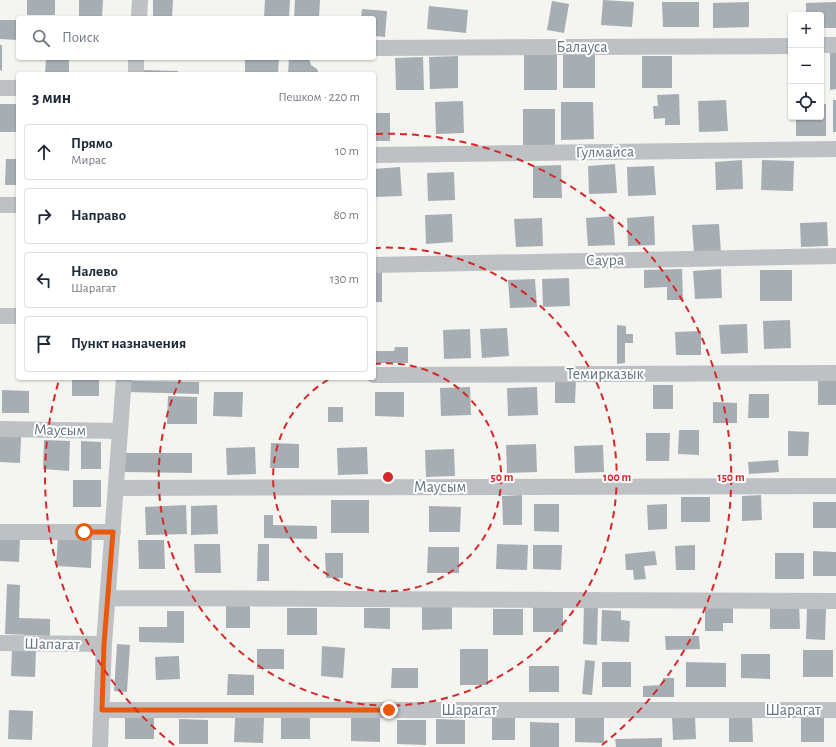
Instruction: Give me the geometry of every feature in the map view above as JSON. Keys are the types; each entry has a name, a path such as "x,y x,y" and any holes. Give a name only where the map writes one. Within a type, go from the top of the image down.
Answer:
{"street":[{"path":"139,16 140,0"},
{"path":"824,45 836,45"},
{"name":"Балауса","path":"376,48 788,46"},
{"path":"136,60 136,72"},
{"path":"0,88 16,88"},
{"name":"Гулмайса","path":"376,155 836,149"},
{"path":"0,205 16,205"},
{"name":"Саура","path":"376,265 836,256"},
{"path":"0,316 16,316"},
{"name":"Темирказык","path":"376,375 836,373"},
{"path":"100,747 104,644 124,380"},
{"name":"Маусым","path":"0,429 119,431"},
{"name":"Маусым","path":"116,488 836,486"},
{"path":"0,532 113,532"},
{"path":"108,598 836,601"},
{"name":"Шапагат","path":"0,643 104,644"},
{"name":"Шарагат","path":"102,710 836,710"}],"building":[{"path":"27,0 55,0 55,15 27,15"},
{"path":"79,0 103,0 102,16 79,16"},
{"path":"153,0 173,0 172,16 153,16"},
{"path":"265,0 290,0 289,16 264,16"},
{"path":"295,0 320,0 319,16 294,16"},
{"path":"603,0 634,2 632,27 601,25"},
{"path":"552,1 569,4 564,33 547,30"},
{"path":"662,2 699,2 699,27 663,27"},
{"path":"749,2 749,27 713,28 713,3"},
{"path":"836,2 836,28 824,28 824,12 806,12 806,3"},
{"path":"429,6 468,10 466,33 427,29"},
{"path":"362,9 387,11 385,37 376,36 376,16 361,16"},
{"path":"0,20 16,20 16,40 0,39"},
{"path":"0,45 2,45 2,71 0,70"},
{"path":"563,51 595,51 595,88 563,88"},
{"path":"830,51 836,51 836,89 830,90"},
{"path":"524,52 557,52 557,90 524,90"},
{"path":"458,56 458,88 430,89 429,57"},
{"path":"642,56 672,56 672,88 642,88"},
{"path":"423,57 424,90 396,90 395,58"},
{"path":"46,60 69,60 69,72 45,72"},
{"path":"245,60 279,60 278,72 245,72"},
{"path":"289,60 309,60 311,65 317,69 318,72 288,72"},
{"path":"144,70 178,71 178,72 144,72"},
{"path":"679,94 680,125 665,125 665,118 654,119 653,106 658,106 657,95"},
{"path":"726,100 728,131 699,132 698,101"},
{"path":"833,100 836,100 836,132 833,132"},
{"path":"463,101 464,133 436,134 435,102"},
{"path":"561,102 593,102 594,139 561,140"},
{"path":"0,104 16,104 16,132 0,132"},
{"path":"824,104 826,104 826,136 796,136 796,120 824,120"},
{"path":"523,109 555,109 555,147 523,146"},
{"path":"376,113 390,113 390,141 376,141"},
{"path":"6,159 16,159 16,185 5,185"},
{"path":"742,160 743,189 716,190 715,162"},
{"path":"762,160 794,161 793,191 761,190"},
{"path":"615,164 617,193 589,194 588,166"},
{"path":"561,165 562,198 533,198 533,166"},
{"path":"654,166 656,195 628,196 627,167"},
{"path":"400,167 402,196 376,197 376,169"},
{"path":"454,172 455,200 428,201 427,173"},
{"path":"452,214 453,242 426,244 425,215"},
{"path":"613,216 615,245 588,246 586,218"},
{"path":"654,216 655,245 628,246 627,218"},
{"path":"542,218 543,246 516,247 514,219"},
{"path":"827,222 828,246 801,247 800,223"},
{"path":"719,224 721,252 694,254 692,225"},
{"path":"682,269 683,300 667,300 667,287 644,288 644,270"},
{"path":"721,269 722,298 695,299 693,271"},
{"path":"760,270 792,270 792,301 760,301"},
{"path":"376,272 382,272 382,302 376,302"},
{"path":"569,278 570,306 543,307 542,279"},
{"path":"535,279 537,307 510,308 508,280"},
{"path":"790,320 791,348 764,349 763,321"},
{"path":"747,324 748,353 721,354 719,325"},
{"path":"617,325 626,326 626,334 633,334 633,343 625,343 625,363 617,364"},
{"path":"507,328 509,356 482,358 480,329"},
{"path":"470,329 471,358 444,359 443,330"},
{"path":"701,331 701,355 676,355 675,332"},
{"path":"395,347 408,347 408,363 376,363 376,351 394,351"},
{"path":"555,378 576,379 575,403 555,403"},
{"path":"72,380 99,380 99,396 72,396"},
{"path":"128,381 199,382 199,394 128,392"},
{"path":"818,381 836,381 836,405 818,405"},
{"path":"653,385 673,385 673,409 653,409"},
{"path":"470,387 471,415 441,416 440,388"},
{"path":"537,387 538,415 508,416 507,388"},
{"path":"2,390 29,391 29,413 2,413"},
{"path":"214,392 243,392 242,417 213,416"},
{"path":"375,392 404,392 404,417 375,416"},
{"path":"749,394 769,394 769,418 748,418"},
{"path":"168,396 197,397 197,424 167,424"},
{"path":"713,402 737,403 737,423 713,423"},
{"path":"328,407 343,407 343,422 328,422"},
{"path":"679,430 699,430 699,455 678,454"},
{"path":"788,431 809,432 808,456 788,456"},
{"path":"646,433 670,433 669,461 646,461"},
{"path":"0,436 21,437 20,463 0,462"},
{"path":"44,440 70,441 69,471 43,469"},
{"path":"81,441 101,442 101,469 81,469"},
{"path":"271,443 299,444 299,468 270,468"},
{"path":"536,444 537,472 507,473 506,445"},
{"path":"603,445 604,472 575,473 574,446"},
{"path":"255,447 256,474 227,475 226,448"},
{"path":"367,447 368,474 338,475 337,448"},
{"path":"454,449 455,476 426,477 425,450"},
{"path":"125,453 192,453 192,473 125,472"},
{"path":"778,460 779,472 749,474 748,462"},
{"path":"73,480 101,480 101,507 73,507"},
{"path":"522,495 522,525 503,525 502,496"},
{"path":"761,495 762,520 742,521 742,496"},
{"path":"681,497 710,497 710,522 681,522"},
{"path":"331,500 369,500 369,533 331,533"},
{"path":"813,502 836,502 836,528 813,528"},
{"path":"534,504 559,504 559,532 534,531"},
{"path":"667,504 667,529 648,530 647,505"},
{"path":"186,505 187,534 146,535 145,507"},
{"path":"217,505 218,534 191,535 191,506"},
{"path":"429,506 461,507 460,532 429,532"},
{"path":"264,515 273,515 273,525 317,526 317,539 264,538"},
{"path":"58,536 92,538 91,568 56,566"},
{"path":"0,537 20,537 19,562 0,561"},
{"path":"138,540 164,540 165,569 139,569"},
{"path":"194,544 220,544 221,573 195,573"},
{"path":"258,544 269,544 269,581 257,581"},
{"path":"497,544 528,545 527,570 496,569"},
{"path":"533,545 562,545 561,570 533,569"},
{"path":"695,545 695,570 676,570 675,546"},
{"path":"428,547 459,547 459,573 427,573"},
{"path":"655,551 657,565 644,566 646,579 634,580 633,570 626,570 625,554"},
{"path":"813,551 836,552 836,576 813,576"},
{"path":"325,553 343,553 343,578 326,578"},
{"path":"775,553 804,553 804,579 775,579"},
{"path":"7,584 20,585 19,618 50,619 50,636 5,634"},
{"path":"422,603 452,603 452,629 422,630"},
{"path":"770,603 799,603 800,629 770,629"},
{"path":"226,605 250,605 250,628 226,628"},
{"path":"563,605 563,632 533,632 533,606"},
{"path":"584,605 598,606 597,645 583,644"},
{"path":"705,607 733,607 733,623 723,623 723,631 705,631"},
{"path":"287,608 317,608 317,635 287,635"},
{"path":"364,608 390,608 390,629 364,628"},
{"path":"493,609 523,609 523,635 493,635"},
{"path":"807,609 826,609 825,640 806,639"},
{"path":"602,610 621,611 621,620 630,621 629,642 601,641"},
{"path":"167,611 184,611 184,643 139,642 139,627 167,627"},
{"path":"665,636 699,636 700,649 666,650"},
{"path":"117,644 130,645 127,692 114,691"},
{"path":"322,646 345,648 343,678 321,676"},
{"path":"12,648 36,649 35,677 11,676"},
{"path":"257,649 284,649 284,669 257,669"},
{"path":"460,649 488,649 488,685 460,685"},
{"path":"803,650 833,650 833,677 803,677"},
{"path":"741,654 770,654 770,679 741,678"},
{"path":"179,656 180,679 156,680 155,657"},
{"path":"585,660 595,661 592,695 582,694"},
{"path":"602,662 631,662 631,687 602,687"},
{"path":"686,662 726,663 726,687 686,687"},
{"path":"529,666 559,666 559,692 529,692"},
{"path":"392,668 418,668 418,688 391,688"},
{"path":"228,674 254,675 254,695 227,695"},
{"path":"663,678 674,678 674,697 643,697 643,686 663,685"},
{"path":"9,710 33,711 32,740 8,739"},
{"path":"125,714 154,715 154,739 125,739"},
{"path":"281,714 310,714 310,739 281,739"},
{"path":"492,715 515,715 515,740 492,740"},
{"path":"672,715 695,715 696,739 673,740"},
{"path":"351,717 380,717 380,742 351,741"},
{"path":"729,717 752,717 753,742 729,742"},
{"path":"801,717 824,717 824,742 801,742"},
{"path":"235,718 264,718 263,743 234,742"},
{"path":"575,718 604,718 604,743 575,742"},
{"path":"179,719 208,720 208,744 179,744"},
{"path":"436,719 465,720 465,744 436,744"},
{"path":"397,720 426,720 426,745 397,744"},
{"path":"530,722 559,723 559,747 530,747"},
{"path":"662,738 662,747 616,747 615,739"}],"route":[{"path":"84,532 113,532 104,644 102,710 389,710"}]}
